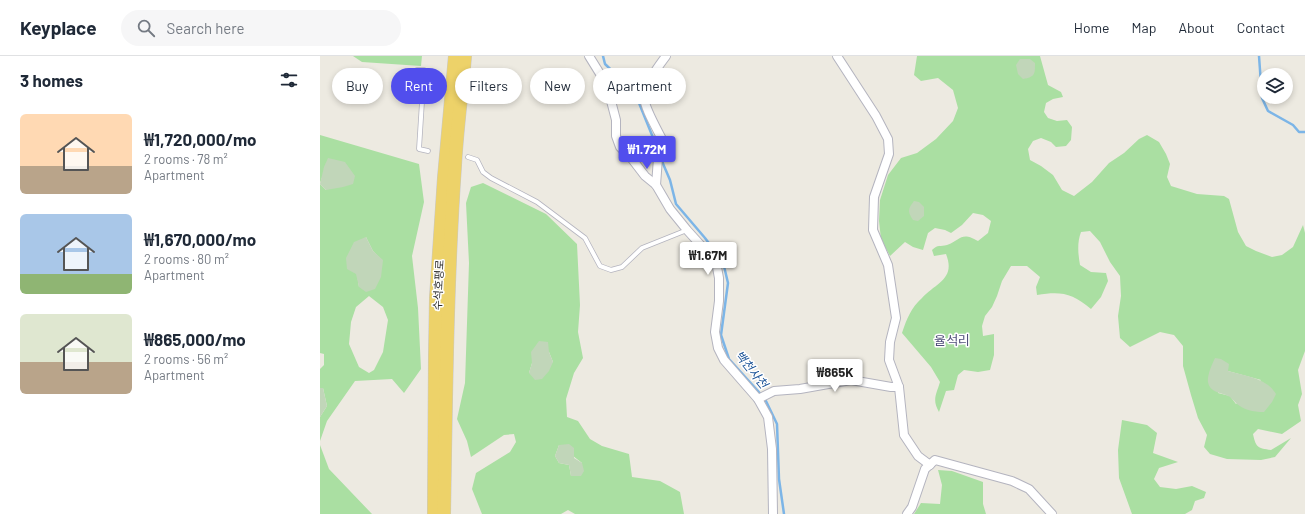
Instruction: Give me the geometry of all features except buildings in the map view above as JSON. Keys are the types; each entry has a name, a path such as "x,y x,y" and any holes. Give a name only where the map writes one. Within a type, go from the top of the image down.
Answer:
{"highway":[{"path":"452,56 453,76"},
{"name":"수석호평로","path":"434,514 436,298 444,178 455,56"},
{"name":"수석호평로","path":"444,514 451,247 455,164 465,56"}],"street":[{"path":"589,56 602,77 610,97 616,120 616,136 620,147 632,159 645,176 656,185 670,209 716,262 719,278 719,300 715,332 718,348 724,360 762,396 768,417 772,449 773,514"},
{"path":"656,185 658,158 663,141 645,104 644,94 652,76 666,56"},
{"path":"837,56 876,116 888,139 889,154 874,197 874,230 888,265 896,318 890,342 889,360 899,387 904,435 918,456 930,465"},
{"path":"762,396 774,391 800,389 851,380 899,387"},
{"path":"907,514 912,507 925,470 936,460 1012,481 1030,489 1052,514"}],"lane":[{"path":"422,104 419,149 428,151"},
{"path":"468,157 477,160 483,172 491,178 537,202 585,238 600,266 611,270 622,267 642,248 687,230"}],"green space":[{"path":"353,56 422,56 421,66 362,62"},
{"path":"917,56 1040,56 1048,85 1061,92 1063,97 1053,99 1046,103 1044,112 1048,118 1057,121 1067,120 1072,127 1071,140 1066,146 1056,147 1051,142 1041,138 1033,141 1028,149 1030,160 1053,175 1062,190 1074,196 1092,182 1109,163 1124,153 1139,139 1147,135 1159,142 1166,154 1170,164 1167,177 1171,186 1197,194 1224,196 1229,199 1238,232 1246,246 1272,257 1282,255 1293,247 1303,225 1305,233 1305,351 1298,370 1302,394 1298,405 1301,421 1282,434 1258,429 1253,434 1255,442 1258,446 1263,449 1271,450 1291,438 1275,457 1261,460 1227,459 1210,454 1204,447 1207,435 1198,418 1183,366 1183,346 1174,335 1160,332 1130,347 1120,338 1118,316 1121,296 1120,276 1110,262 1100,242 1090,231 1081,232 1078,248 1080,265 1091,272 1106,273 1108,281 1101,297 1091,309 1072,296 1066,294 1053,293 1037,295 1036,287 1040,277 1027,266 1011,266 1002,281 992,307 985,316 982,326 983,336 994,334 994,355 990,370 978,372 964,370 958,375 954,390 946,391 939,412 935,401 940,382 931,367 902,333 912,310 918,302 943,280 946,275 948,262 946,254 934,256 932,250 936,247 952,243 961,237 968,237 978,241 988,233 991,221 983,215 973,213 962,225 951,233 935,228 928,233 923,250 913,247 905,242 890,256 881,239 879,221 880,200 888,175 901,158 917,153 936,139 953,121 958,108 953,90 938,78 921,81 914,75","holes":["1228,364 1228,371 1261,380 1236,404 1230,396 1218,393"]},
{"path":"1020,59 1030,59 1035,63 1034,74 1032,76 1023,79 1018,74 1016,65"},
{"path":"320,135 419,164 424,202 412,256 418,308 421,369 404,393 392,379 355,381 327,421 320,441 320,417 327,406 323,388 320,388 320,369 324,365 324,354 320,353 320,184 326,190 329,158 320,183","holes":["366,237 373,251 382,260 359,287 357,274","369,296 383,307 388,320 383,352 374,370 369,373 359,367 349,344 351,322 356,307"]},
{"path":"328,158 345,162 355,176 353,184 326,190 320,184"},
{"path":"483,183 546,214 577,244 580,305 578,332 583,358 574,373 566,399 567,417 578,421 590,439 602,446 629,454 632,477 660,481 680,492 684,514 575,514 568,510 561,514 482,514 472,489 476,473 510,452 516,442 514,434 504,435 471,457 467,441 457,419 465,383 469,263 466,203 471,187","holes":["549,352 553,362 529,373 532,363","559,445 582,463 571,476 569,465 559,463 555,456"]},
{"path":"914,201 919,202 924,207 924,216 918,221 913,220 909,212 909,208"},
{"path":"366,237 373,251 383,260 381,277 375,289 366,292 359,287 356,274 347,269 346,258 354,242"},
{"path":"539,341 548,342 549,352 553,362 549,371 542,379 535,380 529,373 532,363 531,352"},
{"path":"1215,358 1221,359 1229,364 1228,371 1255,378 1267,384 1272,389 1276,394 1264,412 1245,409 1238,405 1229,396 1216,392 1209,386 1208,377"},
{"path":"320,388 323,388 327,406 320,417"},
{"path":"1122,420 1147,425 1157,433 1153,453 1178,462 1159,468 1154,479 1160,487 1176,489 1192,486 1206,492 1204,498 1195,501 1192,510 1185,514 1132,514 1119,478 1118,450"},
{"path":"569,444 574,448 574,458 582,463 584,471 581,476 571,476 569,465 559,463 555,456 559,445"},
{"path":"320,445 329,469 372,514 320,514"},
{"path":"938,470 952,471 983,482 983,504 986,514 914,514 921,503 940,504 942,485"}],"waterway":[{"name":"백천사천","path":"603,56 605,64 635,93 658,150"},
{"path":"1259,56 1262,98 1268,111 1293,125 1299,132 1305,132"},
{"name":"백천사천","path":"661,159 670,180 676,204 723,262 728,283 721,335 729,359 765,399 777,424 779,479 784,514"}],"district":[{"name":"율석리","path":"952,340"}]}
